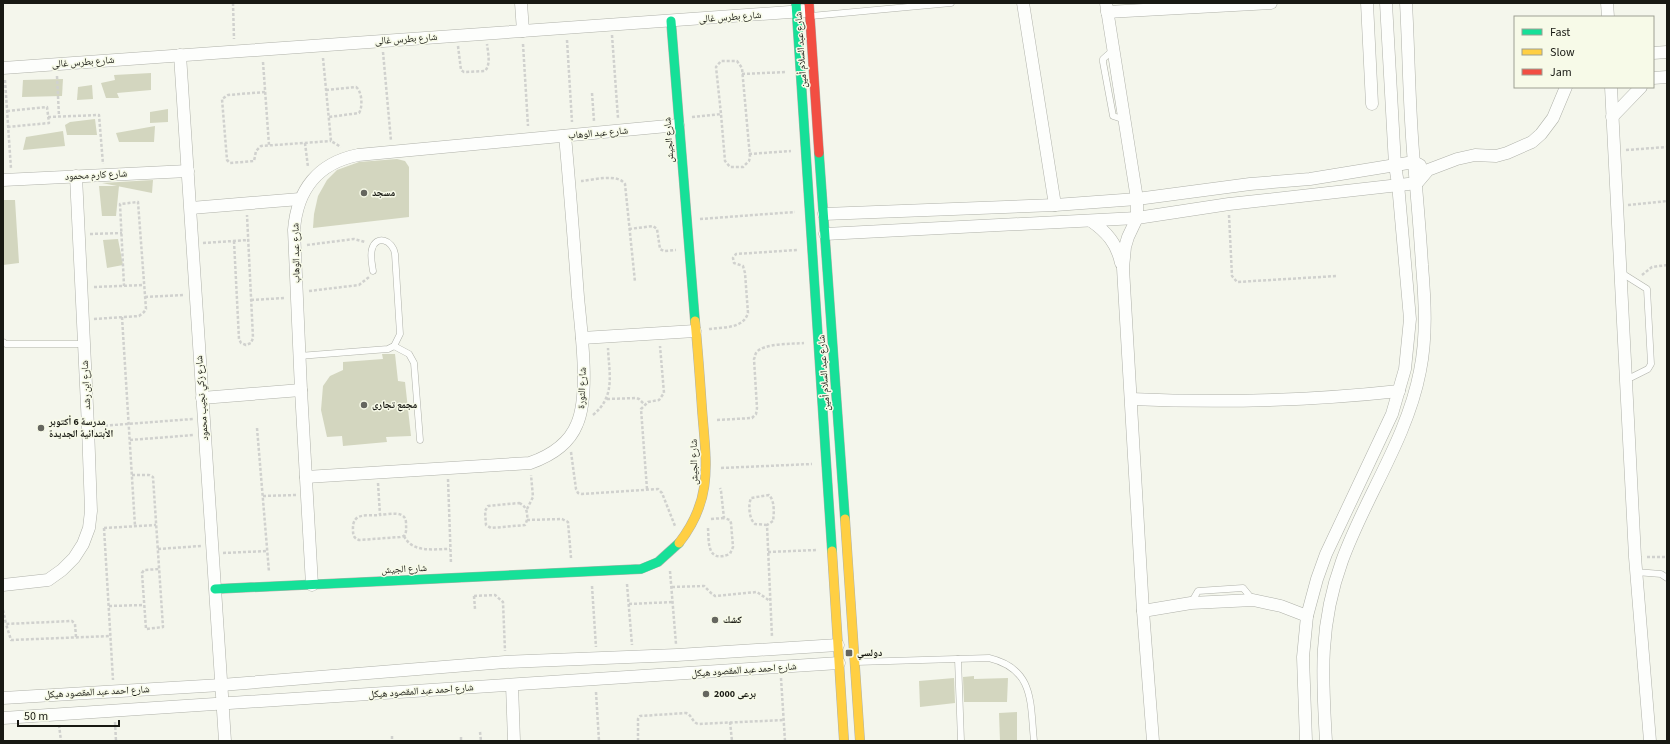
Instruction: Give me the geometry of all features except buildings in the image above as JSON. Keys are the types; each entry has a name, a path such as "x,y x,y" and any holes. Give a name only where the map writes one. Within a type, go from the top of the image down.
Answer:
{"street":[{"path":"521,3 522,31"},
{"path":"1024,3 1055,205"},
{"path":"1153,741 1123,268 1125,247 1137,218 1136,199 1125,120 1112,50 1107,8 1271,3"},
{"path":"1366,3 1372,104"},
{"path":"1306,741 1303,657 1307,616 1317,579 1326,554 1392,414 1405,368 1410,319 1395,165 1386,3"},
{"path":"1326,741 1322,660 1325,625 1332,594 1352,536 1406,418 1414,395 1420,370 1426,317 1417,183 1414,162 1406,3"},
{"path":"1607,3 1608,16"},
{"name":"شارع بطرس غالى","path":"3,68 671,21 796,8 810,10"},
{"name":"شارع عبد السلام أمين","path":"796,8 844,741"},
{"name":"شارع عبد السلام أمين","path":"810,10 860,741"},
{"name":"شارع الجيش","path":"215,589 640,569 657,563 681,542 691,529 704,500 707,468 688,248 671,21"},
{"name":"شارع زكي نجيب محمود","path":"180,55 225,741"},
{"path":"1654,78 1667,77"},
{"path":"825,234 1137,218 1229,204 1417,183 1428,170 1463,158 1475,156 1496,156 1508,153 1532,142 1541,134 1553,118 1566,88"},
{"path":"1611,88 1613,151 1618,206 1620,272 1635,556 1650,741"},
{"path":"1612,117 1640,88"},
{"name":"شارع عبد الوهاب","path":"312,585 294,246 295,214 300,199 310,182 320,171 347,157 392,151 619,131 678,122"},
{"name":"شارع الثورة","path":"306,477 530,463 558,450 569,438 577,424 582,409 584,391 582,338 569,183 569,135"},
{"path":"824,214 1055,205 1136,199 1250,184 1310,179 1414,162 1428,170"},
{"name":"شارع كارم محمود","path":"7,179 188,171"},
{"name":"شارع ابن رشد","path":"3,585 48,580 62,570 74,558 83,544 89,528 91,510 88,427 76,176"},
{"path":"191,208 300,199"},
{"path":"1091,221 1103,229 1113,241 1123,268"},
{"path":"582,338 695,331"},
{"path":"202,398 301,390"},
{"path":"1131,399 1183,401 1265,401 1310,399 1399,391"},
{"path":"1144,611 1191,603 1253,600 1281,606 1307,616"},
{"path":"838,645 854,644"},
{"name":"شارع احمد عبد المقصود هيكل","path":"3,698 114,690 221,685 505,662 677,655 838,645"},
{"path":"839,663 855,662"},
{"name":"شارع احمد عبد المقصود هيكل","path":"3,718 839,663"},
{"path":"512,685 514,741"}],"lane":[{"path":"810,10 951,3"},
{"path":"299,356 388,348 394,346 400,334 394,247 389,242 382,240 376,242 372,247 373,271"},
{"path":"1620,272 1647,289 1651,364 1648,369 1626,380"},
{"path":"3,342 6,344 84,344"},
{"path":"394,346 409,354 414,363 420,440"},
{"path":"1636,572 1662,574 1667,578"},
{"path":"855,662 990,658 1004,663 1017,671 1028,688 1034,741"},
{"path":"958,659 961,741"}],"path":[{"path":"233,3 235,52"},
{"path":"611,25 619,131"},
{"path":"566,28 569,135"},
{"path":"522,31 528,139"},
{"path":"457,36 461,70 464,72 485,71 488,68 489,63 486,34"},
{"path":"382,41 392,151"},
{"path":"322,45 331,141"},
{"path":"262,49 269,145"},
{"path":"725,60 737,61 742,68 742,74 749,161 743,166 730,167 727,164 716,67 725,60"},
{"path":"56,64 59,116"},
{"path":"3,68 8,127 7,179"},
{"path":"742,74 800,72"},
{"path":"326,90 356,87 360,91 362,108 359,113 329,117"},
{"path":"265,92 228,95 222,99 227,160 231,163 252,162 255,159 258,148 269,145 331,141 343,148 347,157"},
{"path":"592,93 595,133"},
{"path":"7,111 47,107 48,117 48,124 8,127"},
{"path":"678,122 721,114"},
{"path":"48,117 99,115 103,175"},
{"path":"305,143 310,182"},
{"path":"1613,151 1667,147"},
{"path":"749,154 805,150"},
{"path":"569,183 616,178 622,180 625,184 634,282"},
{"path":"1618,206 1667,201"},
{"path":"83,320 142,315 146,309 138,202 120,204 124,286"},
{"path":"234,241 239,339 241,343 246,345 251,343 253,338 246,203"},
{"path":"1229,204 1232,276 1238,282 1337,276"},
{"path":"686,220 810,211"},
{"path":"629,229 655,227 657,229 659,247 662,251 688,248"},
{"path":"78,234 122,233"},
{"path":"294,246 354,239 365,242 372,247"},
{"path":"193,244 248,240"},
{"path":"695,331 734,326 746,319 748,313 745,273 743,266 734,263 732,258 736,254 812,249"},
{"path":"1637,282 1646,271 1652,267 1667,265"},
{"path":"251,300 297,295 359,285 367,279 373,271"},
{"path":"81,287 144,285"},
{"path":"145,297 195,294"},
{"path":"122,317 135,526"},
{"path":"647,489 641,413 644,404 659,400 664,393 659,333"},
{"path":"577,424 595,414 607,399 610,388 607,337"},
{"path":"703,421 752,418 756,414 758,408 754,359 756,353 760,349 766,346 818,342"},
{"path":"607,399 636,398 644,404"},
{"path":"88,427 203,419"},
{"path":"258,428 270,587"},
{"path":"130,440 204,434"},
{"path":"569,438 576,489 578,493 582,494 656,488 661,491 681,542"},
{"path":"527,509 519,503 488,506 485,511 485,522 488,527 491,528 525,525 527,520 527,509 533,497 530,463"},
{"path":"707,468 826,463"},
{"path":"447,469 451,578"},
{"path":"377,473 380,515"},
{"path":"132,475 149,475 153,477 163,627 146,629 142,573 144,570 159,569"},
{"path":"706,487 718,486 720,488 724,518"},
{"path":"263,496 307,494"},
{"path":"767,495 772,499 773,518 770,524 766,525 755,524 751,521 751,498 767,495"},
{"path":"404,536 359,540 356,539 352,532 353,520 360,516 397,514 404,516 406,520 406,529 404,536 406,541 415,548 450,549"},
{"path":"712,518 724,518 730,520 731,523 733,547 730,554 714,555 710,551 708,524 712,518"},
{"path":"527,520 562,520 568,522 572,572"},
{"path":"89,528 156,525"},
{"path":"766,525 773,649"},
{"path":"104,528 114,690"},
{"path":"158,550 267,551"},
{"path":"768,552 832,550"},
{"path":"669,553 677,655"},
{"path":"1635,556 1667,557"},
{"path":"626,569 633,657"},
{"path":"591,571 596,658"},
{"path":"672,587 704,586 715,596 757,592 771,602"},
{"path":"474,596 495,595 504,602 505,662"},
{"path":"629,604 673,602"},
{"path":"109,606 144,605"},
{"path":"3,610 11,640 111,636"},
{"path":"6,624 72,621 75,624 76,637"},
{"path":"780,667 785,741"},
{"path":"595,679 599,741"},
{"path":"114,711 116,741"},
{"path":"638,741 638,719 640,716 686,713 689,714 695,723 698,724 784,720"},
{"path":"730,722 732,741"},
{"path":"480,732 481,741"},
{"path":"392,736 392,741"}],"traffic: fast":[{"path":"796,3 832,551"},
{"path":"671,21 695,321"},
{"path":"819,153 845,519"},
{"path":"215,589 641,569 658,562 679,543"}],"traffic: slow":[{"path":"679,543 698,511 703,495 705,479 705,446 695,321"},
{"path":"845,519 860,741"},
{"path":"832,551 844,741"}],"traffic: jam":[{"path":"809,3 819,153"}],"place":[{"name":"مسجد","path":"364,193"},
{"name":"مجمع تجارى","path":"364,405"},
{"name":"مدرسة 6 أكتوبر الأبتدائية الجديدة","path":"41,428"},
{"name":"كشك","path":"715,620"},
{"name":"دولسي","path":"849,653"},
{"name":"برعى 2000","path":"706,694"}]}
